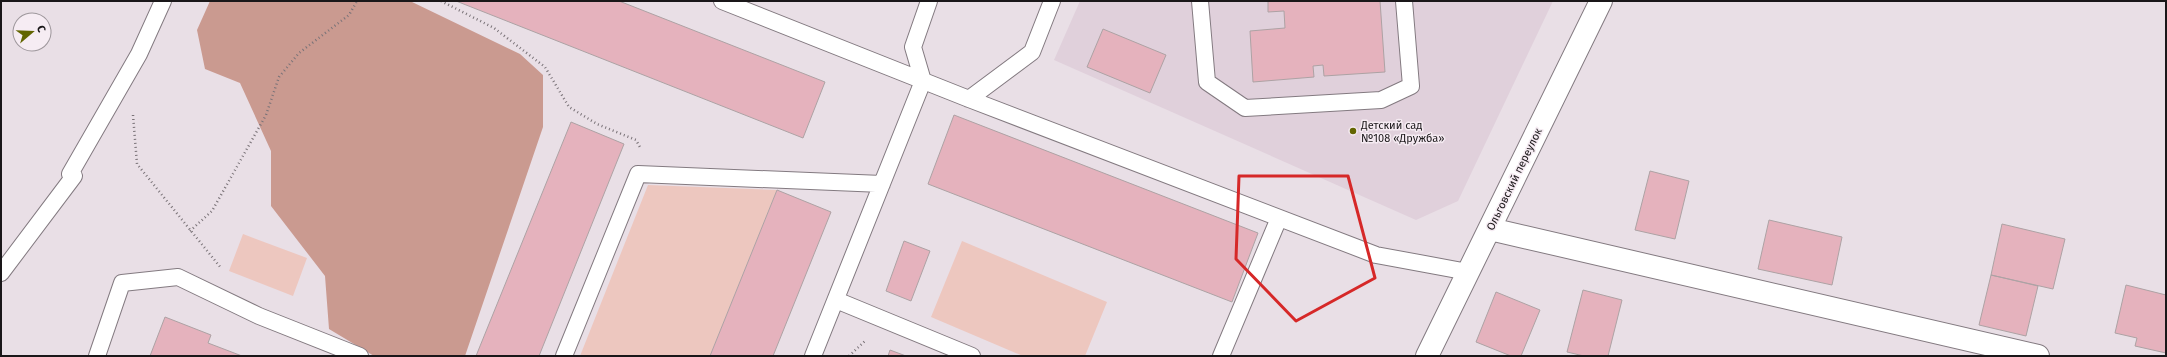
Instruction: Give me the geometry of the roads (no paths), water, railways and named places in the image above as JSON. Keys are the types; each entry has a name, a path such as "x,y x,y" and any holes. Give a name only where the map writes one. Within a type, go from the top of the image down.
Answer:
{"street":[{"name":"Ольговский переулок","path":"1429,355 1600,1"},
{"path":"1490,229 2038,356"}],"lane":[{"path":"1,273 74,176 70,174 139,54 163,1"},
{"path":"722,1 969,99 1376,255 1468,272"},
{"path":"813,356 923,81 913,47 930,1"},
{"path":"969,99 1032,52 1052,1"},
{"path":"1200,1 1208,82 1245,108 1382,100 1411,86 1404,1"},
{"path":"564,356 638,174 882,184"},
{"path":"1221,356 1279,218"},
{"path":"97,356 122,283 178,277 259,316 360,356"},
{"path":"836,300 972,356"}],"place":[{"name":"Детский сад №108 «Дружба»","path":"1353,131"}]}
